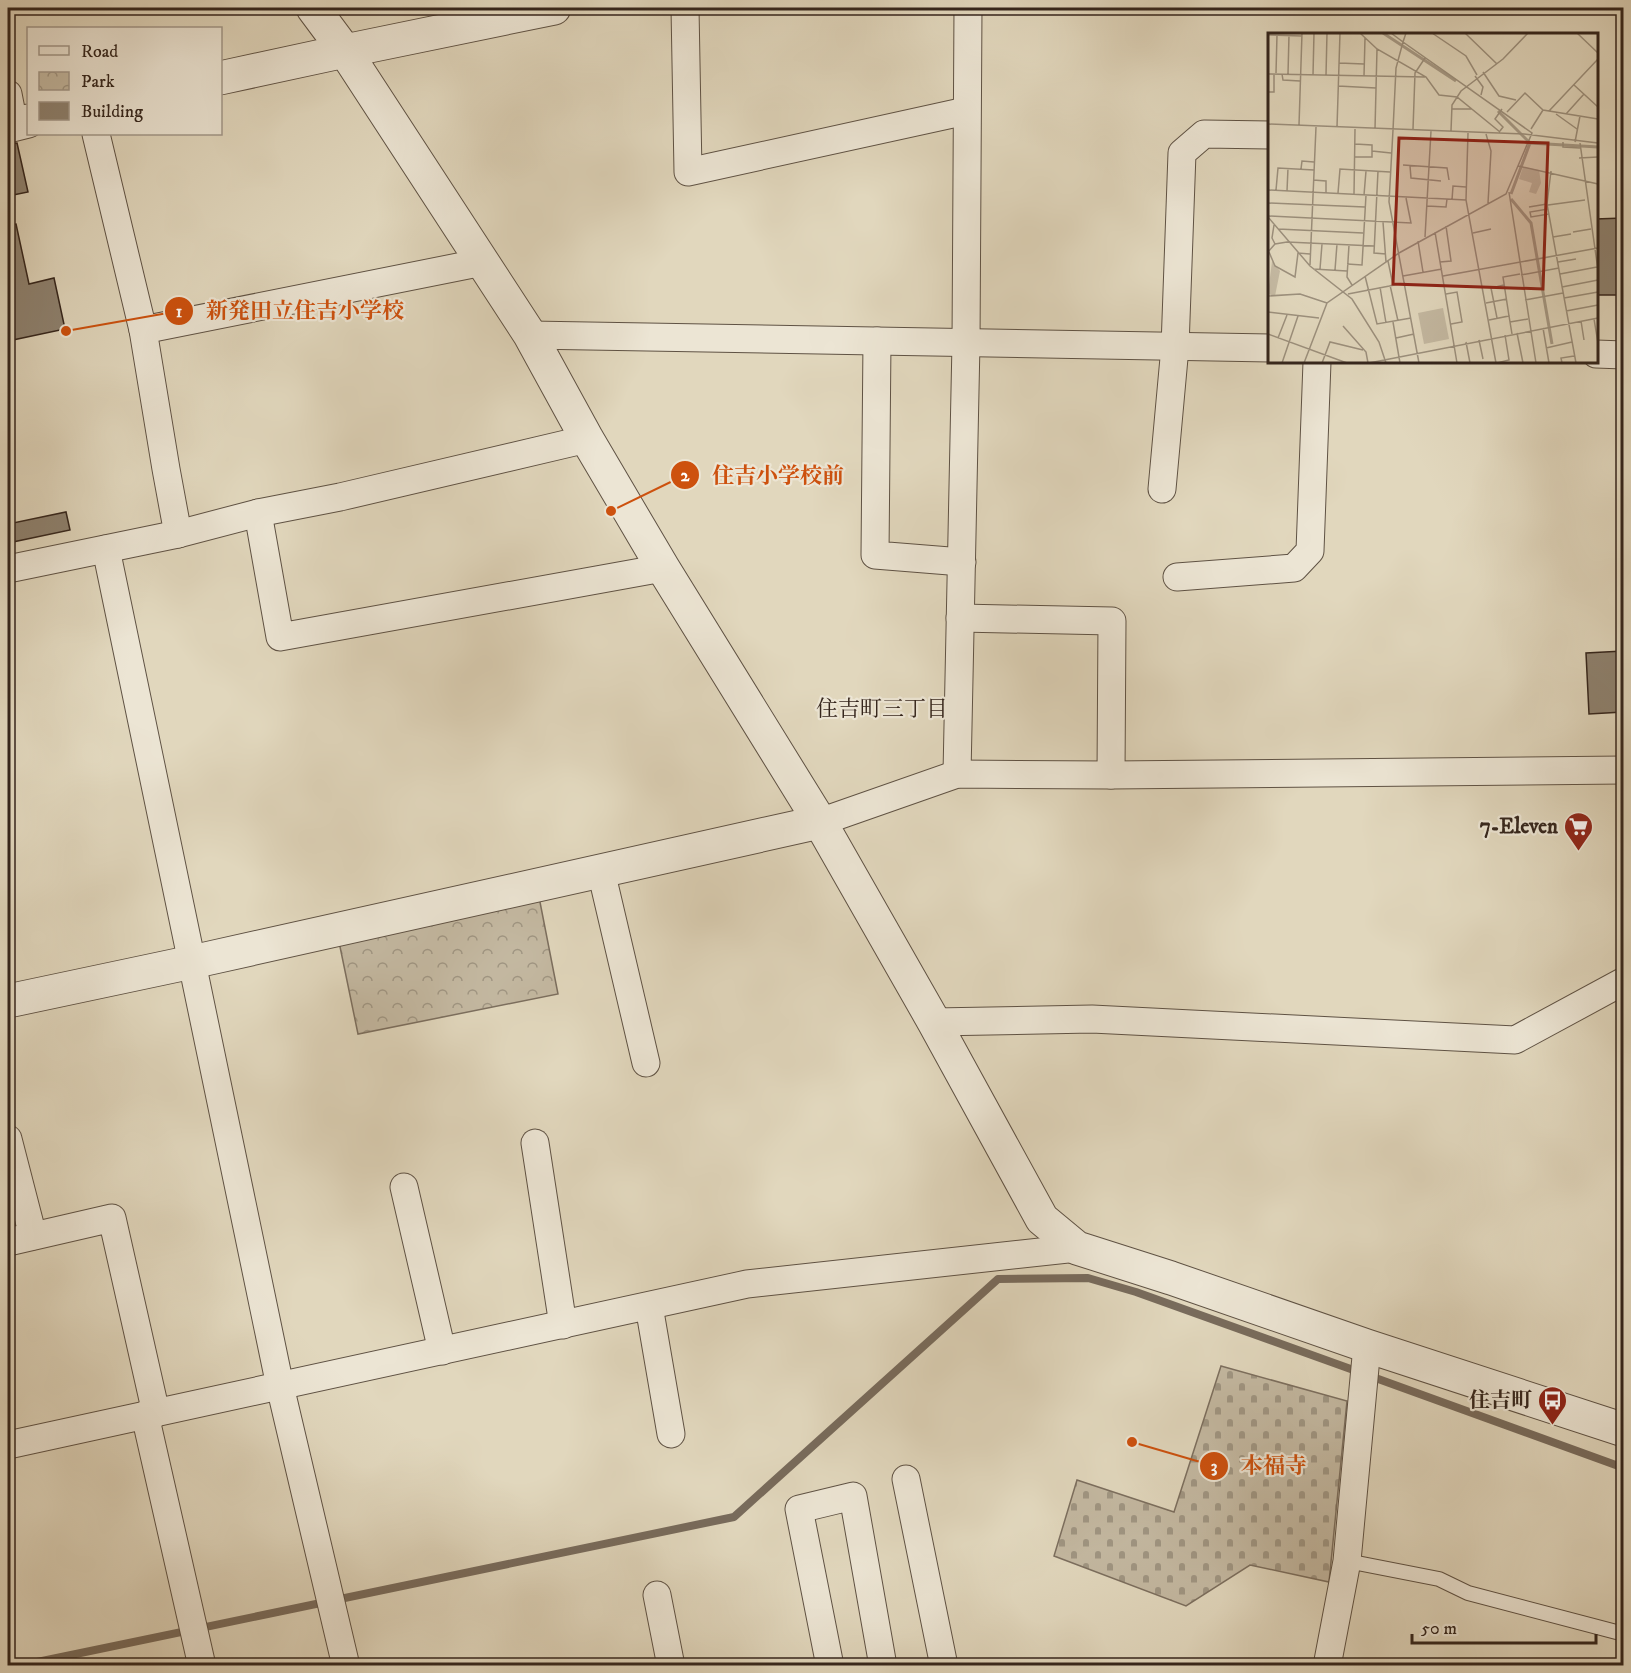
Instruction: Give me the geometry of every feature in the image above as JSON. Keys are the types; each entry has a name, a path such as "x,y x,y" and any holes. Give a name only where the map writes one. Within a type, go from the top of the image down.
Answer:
{"street":[{"path":"314,8 345,51 530,335 587,439 663,568 820,822 934,1022 1042,1219 1077,1248 1620,1429"},
{"path":"222,78 554,8"},
{"path":"685,8 688,172 966,111"},
{"path":"957,774 966,343 968,8"},
{"path":"1162,489 1175,347 1182,153 1204,134 1268,135"},
{"path":"96,135 143,330 178,534"},
{"path":"143,330 483,262"},
{"path":"530,335 1268,348"},
{"path":"877,341 875,555 962,562"},
{"path":"1598,354 1623,355"},
{"path":"1177,577 1294,568 1310,551 1317,363"},
{"path":"8,569 178,534 258,513 340,497 587,439"},
{"path":"258,513 280,637 663,568"},
{"path":"106,549 279,1386 346,1665"},
{"path":"960,618 1112,621 1111,775"},
{"path":"8,1001 820,822 957,774 1111,775 1623,770"},
{"path":"601,871 646,1063"},
{"path":"934,1022 1092,1019 1515,1040 1623,981"},
{"path":"8,1139 20,1239 112,1218 202,1665"},
{"path":"535,1143 563,1324"},
{"path":"404,1188 442,1351"},
{"path":"8,1445 747,1284 1077,1248"},
{"path":"649,1306 671,1434"},
{"path":"1327,1665 1347,1561 1367,1346"},
{"path":"906,1479 944,1665"},
{"path":"830,1665 799,1509 853,1496 883,1665"},
{"path":"657,1595 670,1665"}],"lane":[{"path":"1347,1561 1439,1579 1468,1593 1620,1633"}],"green space":[{"path":"539,897 558,994 358,1034 338,937"},
{"path":"1221,1366 1347,1401 1329,1582 1250,1565 1186,1606 1054,1556 1077,1480 1174,1512"}],"building":[{"path":"17,143 28,192 8,196 8,144"},
{"path":"1623,218 1623,295 1598,295 1598,219"},
{"path":"16,224 29,284 54,278 65,329 8,341 8,225"},
{"path":"66,512 70,530 8,543 8,524"},
{"path":"1623,651 1623,712 1589,714 1586,653"}],"waterway":[{"path":"18,1666 734,1517 998,1279 1088,1278 1136,1292 1359,1372"},
{"path":"1370,1376 1624,1468"}],"place":[{"name":"新発田立住吉小学校","path":"66,331"},
{"name":"住吉小学校前","path":"611,511"},
{"name":"7-Eleven","path":"1579,852"},
{"name":"住吉町","path":"1553,1426"},
{"name":"本福寺","path":"1132,1442"}],"district":[{"name":"住吉町三丁目","path":"882,708"}]}
